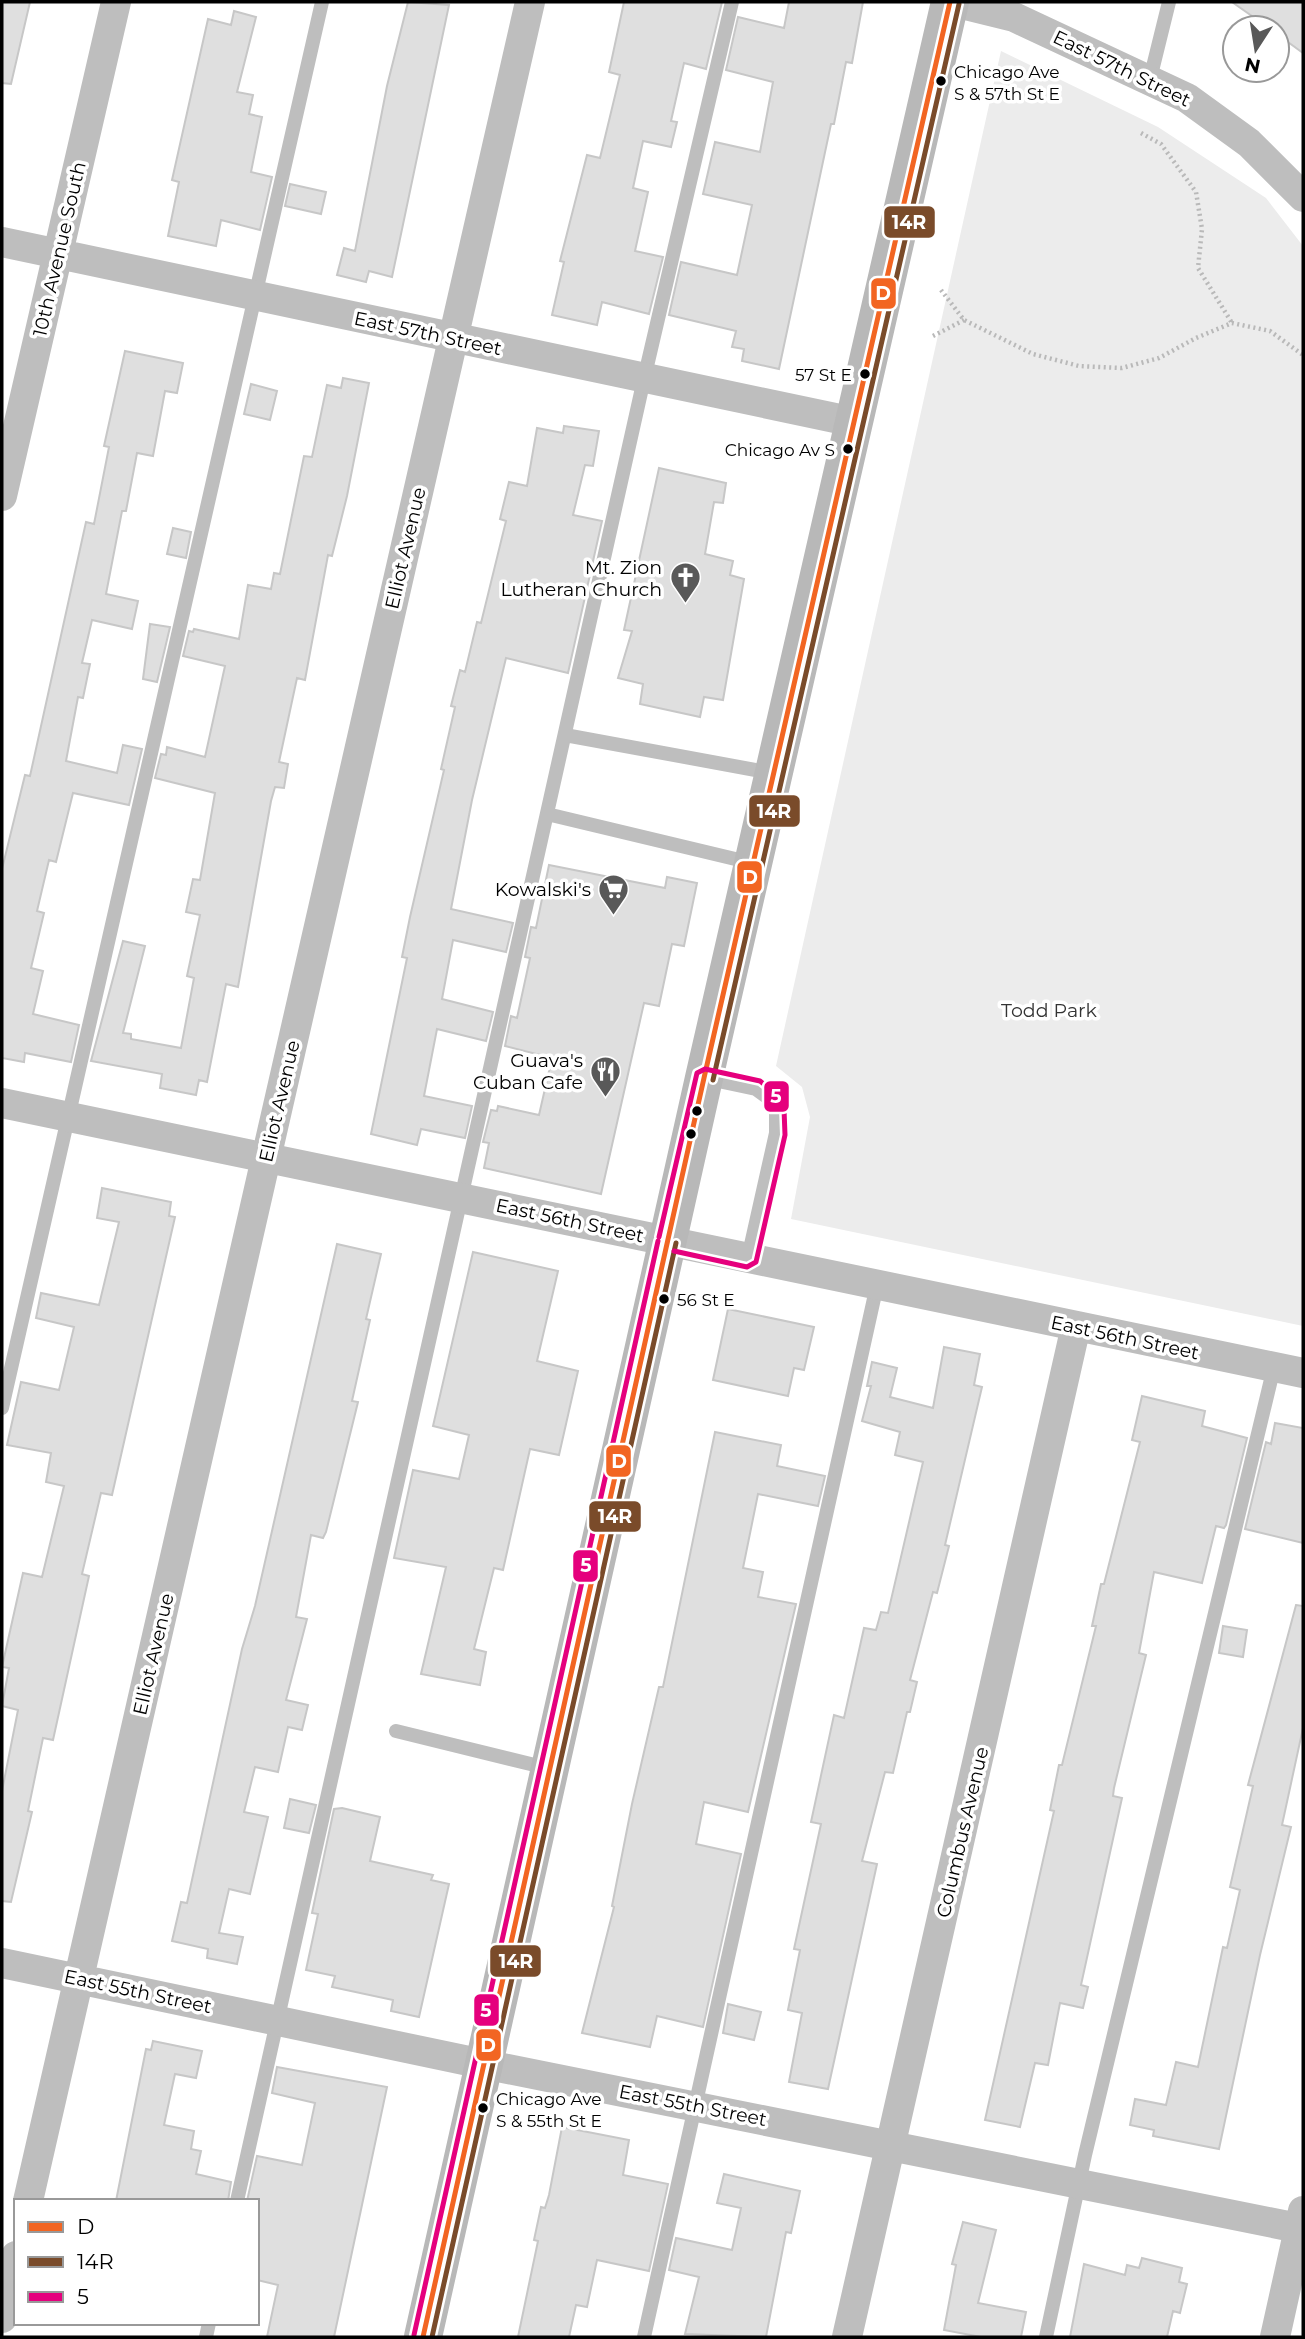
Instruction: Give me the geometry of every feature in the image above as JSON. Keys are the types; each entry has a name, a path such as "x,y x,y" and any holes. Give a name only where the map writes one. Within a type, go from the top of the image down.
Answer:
{"street":[{"name":"10th Avenue South","path":"2,496 116,2"},
{"name":"Elliot Avenue","path":"28,2199 530,2"},
{"name":"East 57th Street","path":"952,2 1014,17 1187,98 1249,143 1303,197"},
{"path":"423,2337 552,1769 667,1241 952,2"},
{"name":"East 57th Street","path":"2,242 256,295 453,340 854,422"},
{"name":"East 56th Street","path":"2,1103 1303,1373"},
{"name":"Columbus Avenue","path":"847,2337 1076,1326"},
{"name":"East 55th Street","path":"2,1962 278,2022 1080,2184 1302,2223"},
{"path":"1275,2337 1302,2223"},
{"path":"2,2318 14,2265"}],"lane":[{"path":"2,1408 322,2"},
{"path":"237,2199 644,379 732,2"},
{"path":"1150,79 1169,2"},
{"path":"565,735 774,774"},
{"path":"547,814 700,848 754,863"},
{"path":"704,1078 756,1089 767,1097 776,1111 776,1133 748,1258"},
{"path":"644,2337 877,1285"},
{"path":"1046,2337 1274,1367"},
{"path":"396,1731 552,1769"}],"path":[{"path":"1142,133 1161,144 1196,192 1202,229 1198,268 1232,323"},
{"path":"941,290 964,320 1033,354 1079,366 1122,368 1159,358 1232,323 1270,331 1303,355"},
{"path":"933,336 964,320"}],"green space":[{"name":"Todd Park","path":"1001,51 1158,127 1266,198 1303,246 1303,1326 791,1219 810,1117 802,1087 776,1066"}],"building":[{"path":"2,2 30,2 11,84 2,83"},
{"path":"408,2 449,5 392,277 369,271 366,282 337,275 344,248 355,251 387,86"},
{"path":"624,2 722,2 706,69 684,63 671,121 677,122 671,147 643,141 633,188 648,192 635,251 663,257 649,314 602,302 597,325 552,315 564,262 560,261 587,155 600,158 620,75 609,72"},
{"path":"789,2 863,2 852,63 846,62 834,124 831,124 779,369 742,361 744,349 732,347 736,331 669,315 681,262 737,275 752,205 703,194 715,142 760,152 773,82 726,70 738,17 784,28"},
{"path":"1232,2 1303,2 1303,53 1291,44 1291,14 1249,14"},
{"path":"234,11 256,17 237,92 253,95 249,114 262,117 251,172 272,177 260,230 221,220 216,246 168,236 179,182 172,180 208,19 231,25"},
{"path":"290,184 326,192 321,214 285,206"},
{"path":"125,351 183,363 177,393 165,391 153,456 137,453 126,511 122,511 106,594 138,601 132,629 92,620 82,663 90,664 83,698 78,697 66,761 117,773 123,745 142,749 129,805 73,793 56,862 49,860 37,911 44,913 31,968 43,971 33,1014 79,1025 71,1062 25,1053 24,1062 2,1058 2,869 25,775 30,776 86,522 94,524 109,447 104,446"},
{"path":"343,378 369,383 347,496 332,556 328,555 305,680 297,678 279,762 288,764 284,788 275,787 271,801 238,987 226,984 207,1082 199,1080 196,1095 160,1088 162,1074 91,1061 123,941 145,946 123,1033 131,1034 131,1039 181,1048 194,978 187,976 200,915 186,912 193,879 200,880 215,793 155,778 161,754 166,755 167,747 205,757 225,666 183,656 189,631 193,632 194,629 239,639 248,585 271,589 274,573 280,574 304,456 312,457 327,385 341,388"},
{"path":"251,384 277,391 270,420 244,414"},
{"path":"564,426 599,431 593,466 585,465 573,515 602,521 568,673 506,658 472,800 451,909 513,923 506,952 453,940 442,999 493,1012 486,1041 437,1029 424,1096 472,1106 465,1138 421,1129 417,1145 371,1134 407,958 402,957 410,917 444,770 441,769 455,707 451,706 460,670 465,672 477,622 481,623 506,521 500,519 509,482 527,486 537,428 563,433"},
{"name":"Mt. Zion Lutheran Church","path":"659,468 726,483 723,503 714,502 705,554 733,561 730,575 744,579 723,700 704,697 700,717 640,704 643,684 618,678 632,631 624,630"},
{"path":"173,528 191,532 186,558 167,554"},
{"path":"150,624 170,627 157,682 143,679"},
{"path":"549,865 665,888 667,877 697,883 684,946 672,944 659,1006 644,1003 601,1194 484,1168 489,1143 483,1142 491,1110 497,1111 498,1106 539,1115 552,1058 505,1046 511,1016 517,1018 530,958 525,957 531,927 536,928"},
{"path":"102,1188 171,1202 169,1216 175,1217 112,1495 101,1493 82,1574 89,1576 53,1740 43,1738 28,1811 32,1812 11,1902 2,1901 2,1791 18,1710 2,1706 9,1668 2,1667 23,1573 42,1577 64,1486 46,1482 51,1453 7,1445 21,1382 59,1390 74,1327 36,1318 41,1293 99,1305 119,1222 97,1218"},
{"path":"337,1244 381,1254 366,1319 370,1320 352,1401 358,1402 326,1532 323,1538 311,1535 296,1617 307,1619 286,1700 308,1705 302,1730 288,1727 278,1772 255,1767 244,1812 268,1817 250,1894 229,1889 219,1933 243,1937 237,1964 207,1958 208,1949 172,1941 181,1902 187,1903 242,1649 255,1606"},
{"path":"473,1252 558,1271 537,1361 578,1371 559,1455 530,1449 503,1570 494,1568 474,1649 486,1652 480,1685 421,1674 446,1567 394,1558 413,1470 459,1479 469,1435 433,1426"},
{"path":"728,1309 814,1327 804,1370 794,1368 788,1396 713,1380"},
{"path":"944,1347 980,1354 974,1385 982,1387 945,1545 949,1546 937,1593 933,1592 910,1680 917,1682 910,1712 907,1712 893,1773 885,1772 862,1861 877,1864 828,2089 789,2082 802,2013 788,2010 800,1950 794,1949 821,1824 811,1822 834,1715 844,1718 864,1628 876,1630 881,1612 888,1613 923,1462 895,1455 900,1432 862,1421 871,1386 867,1386 872,1362 897,1368 890,1397 933,1408"},
{"path":"1142,1396 1205,1411 1202,1426 1247,1438 1226,1525 1224,1528 1216,1526 1202,1583 1154,1572 1139,1653 1146,1655 1114,1788 1113,1796 1122,1798 1081,1985 1088,1987 1083,2008 1060,2003 1048,2065 1035,2063 1020,2127 985,2120 1054,1811 1050,1810 1059,1765 1062,1765 1096,1626 1092,1626 1101,1584 1104,1584 1140,1442 1132,1440"},
{"path":"1275,1423 1303,1428 1303,1543 1245,1529 1266,1442 1271,1444"},
{"path":"715,1432 781,1445 777,1466 825,1476 818,1506 758,1494 743,1568 763,1572 758,1597 796,1604 748,1812 704,1802 696,1844 741,1854 703,2027 657,2016 650,2047 582,2033 614,1907 612,1906 632,1804 659,1687 663,1687"},
{"path":"1296,1605 1303,1606 1303,1728 1282,1825 1291,1827 1260,1955 1219,2149 1153,2136 1154,2130 1130,2125 1135,2099 1166,2105 1176,2062 1198,2067 1223,1947 1227,1948 1240,1890 1230,1887 1253,1786 1248,1785"},
{"path":"1223,1626 1247,1630 1243,1657 1219,1653"},
{"path":"290,1799 316,1805 309,1833 284,1828"},
{"path":"342,1808 380,1817 370,1861 433,1875 431,1880 449,1884 419,2017 391,2011 393,2000 332,1987 335,1976 306,1970 318,1914 312,1913 334,1809"},
{"path":"728,2004 761,2012 754,2040 723,2033"},
{"path":"153,2041 202,2051 196,2078 175,2074 164,2125 194,2131 191,2149 201,2151 196,2174 231,2182 228,2199 116,2199 146,2049 151,2050"},
{"path":"277,2067 387,2087 334,2337 267,2337 278,2285 259,2280 259,2199 247,2199 257,2156 302,2165 315,2103 272,2093"},
{"path":"562,2127 629,2140 623,2175 668,2184 649,2271 597,2260 587,2307 576,2305 569,2337 518,2337 538,2241 534,2240 541,2207 545,2208 549,2195"},
{"path":"724,2174 800,2191 791,2233 786,2232 766,2337 685,2334 699,2277 669,2270 676,2238 732,2250 741,2208 717,2203"},
{"path":"963,2222 996,2230 978,2303 1026,2312 1021,2337 981,2337 944,2330 956,2265 952,2264"},
{"path":"1142,2258 1182,2268 1179,2282 1187,2284 1180,2313 1173,2311 1167,2337 1070,2337 1084,2264 1125,2275 1127,2265 1139,2268"}],"transit line":[{"name":"D","path":"423,2337 704,1078 950,2"},
{"name":"14R","path":"713,1080 959,4"},
{"name":"5","path":"659,1237 697,1073 705,1069 760,1081 773,1091 784,1109 785,1135 756,1262 747,1267 674,1251"},
{"name":"5","path":"414,2335 658,1241"},
{"name":"14R","path":"432,2337 676,1243"}],"place":[{"name":"Chicago Ave S & 57th St E","path":"941,81"},
{"name":"57 St E","path":"865,374"},
{"name":"Chicago Av S","path":"848,449"},
{"name":"Mt. Zion Lutheran Church","path":"685,605"},
{"name":"Kowalski's","path":"614,916"},
{"name":"Guava's Cuban Cafe","path":"606,1098"},
{"name":"56 St E","path":"664,1299"},
{"name":"Chicago Ave S & 55th St E","path":"483,2108"}]}
